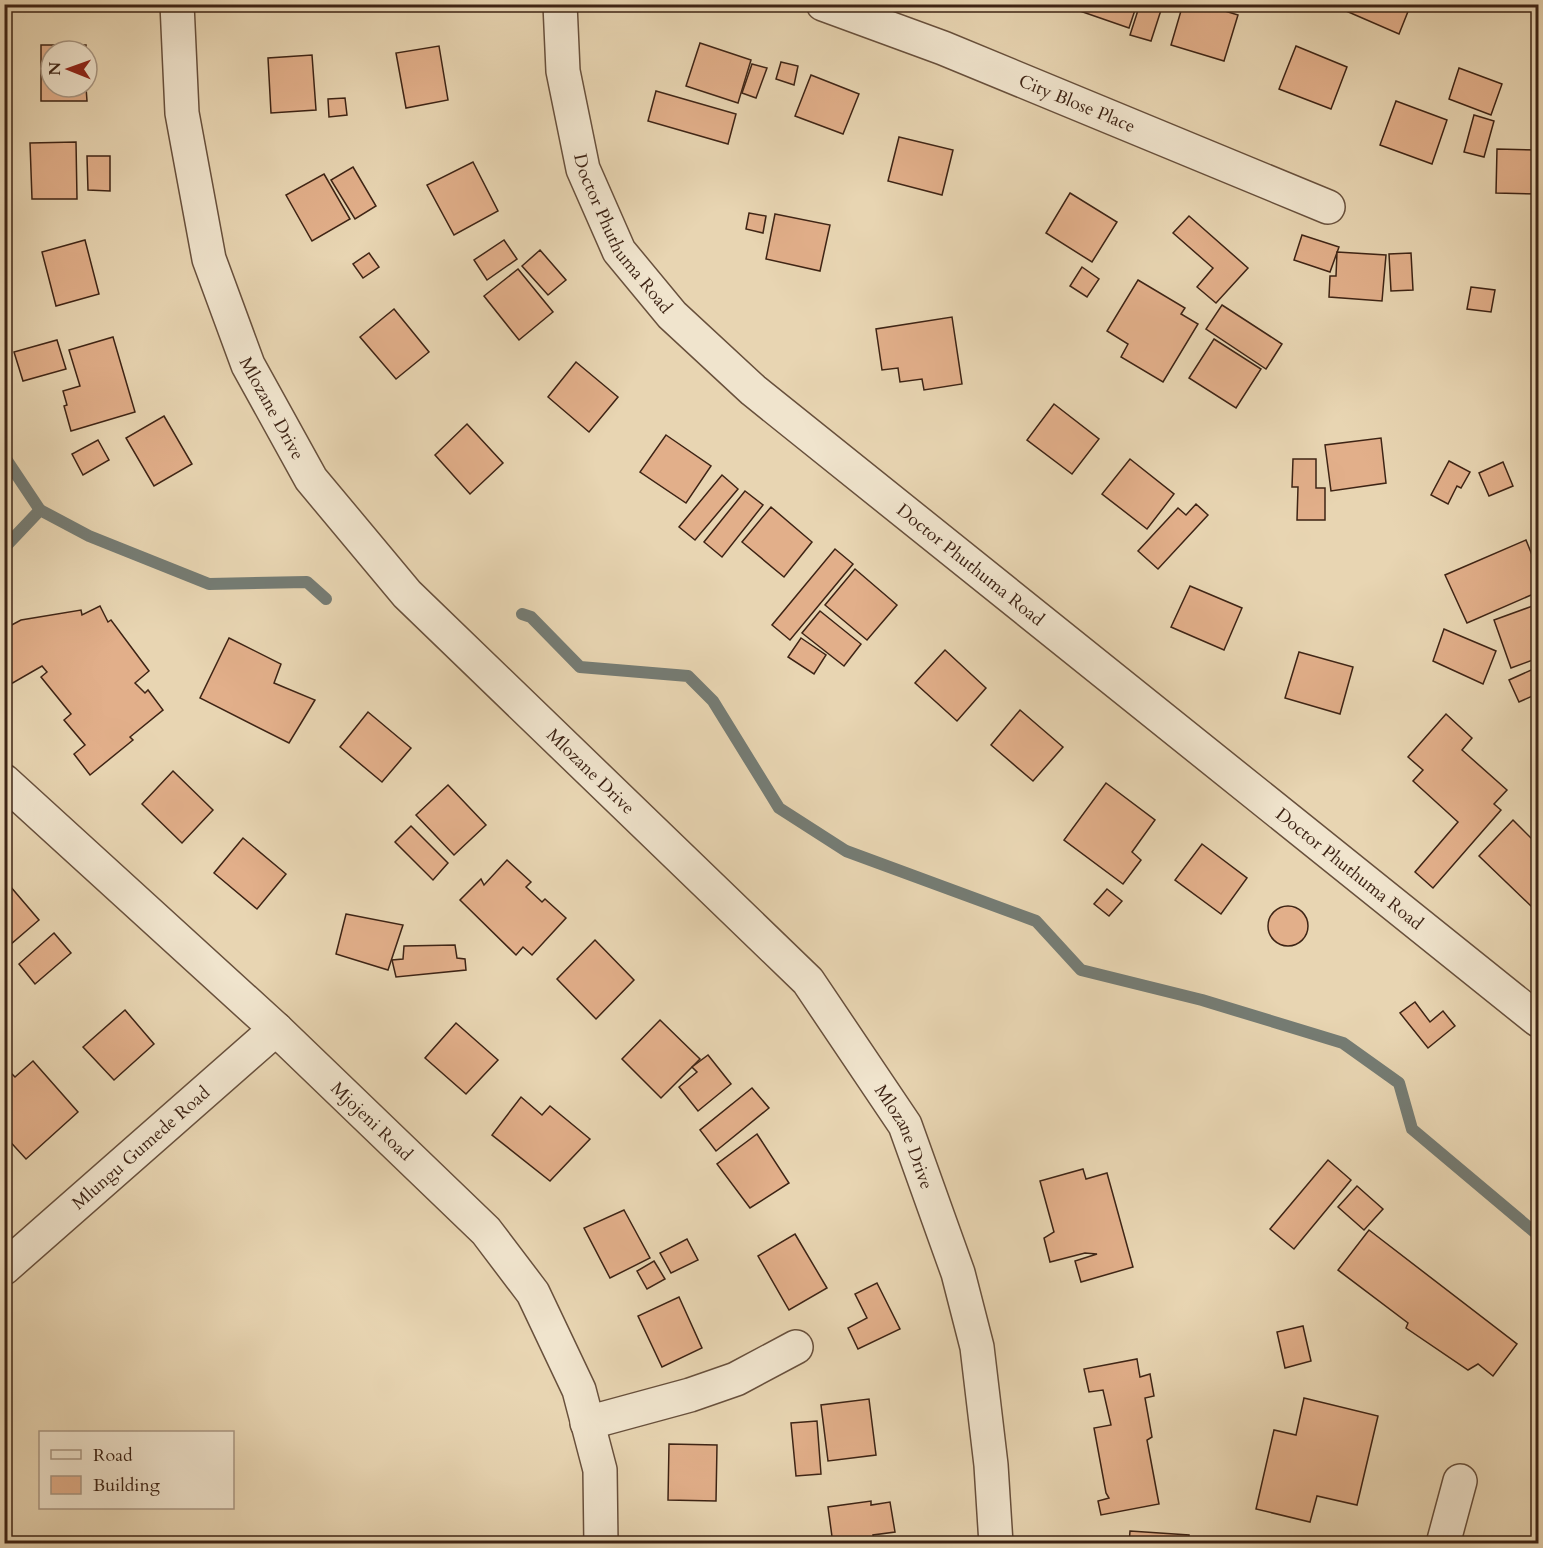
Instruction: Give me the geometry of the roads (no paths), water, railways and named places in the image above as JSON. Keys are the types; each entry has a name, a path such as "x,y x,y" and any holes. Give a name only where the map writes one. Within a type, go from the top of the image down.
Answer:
{"street":[{"name":"Mlozane Drive","path":"177,4 182,113 209,260 248,365 311,479 407,594 808,981 905,1125 958,1273 976,1347 991,1465 996,1544"},
{"name":"Doctor Phuthuma Road","path":"560,4 563,71 583,169 619,251 672,315 753,390 1539,1020"},
{"name":"City Blose Place","path":"823,4 943,48 1328,207"},
{"name":"Mjojeni Road","path":"4,781 276,1029 486,1231 533,1293 579,1389 600,1470 601,1544"},
{"name":"Mlungu Gumede Road","path":"4,1268 276,1029"},
{"path":"587,1423 690,1395 736,1379 796,1347"},
{"path":"1443,1544 1460,1481"}],"waterway":[{"path":"4,456 40,510"},
{"path":"4,548 40,510 89,536 209,584 307,582 326,599"},
{"path":"522,614 531,617 580,667 688,676 713,701 779,808 846,851 1036,921 1081,970 1202,1000 1343,1043 1399,1083 1412,1129 1538,1235"}]}
